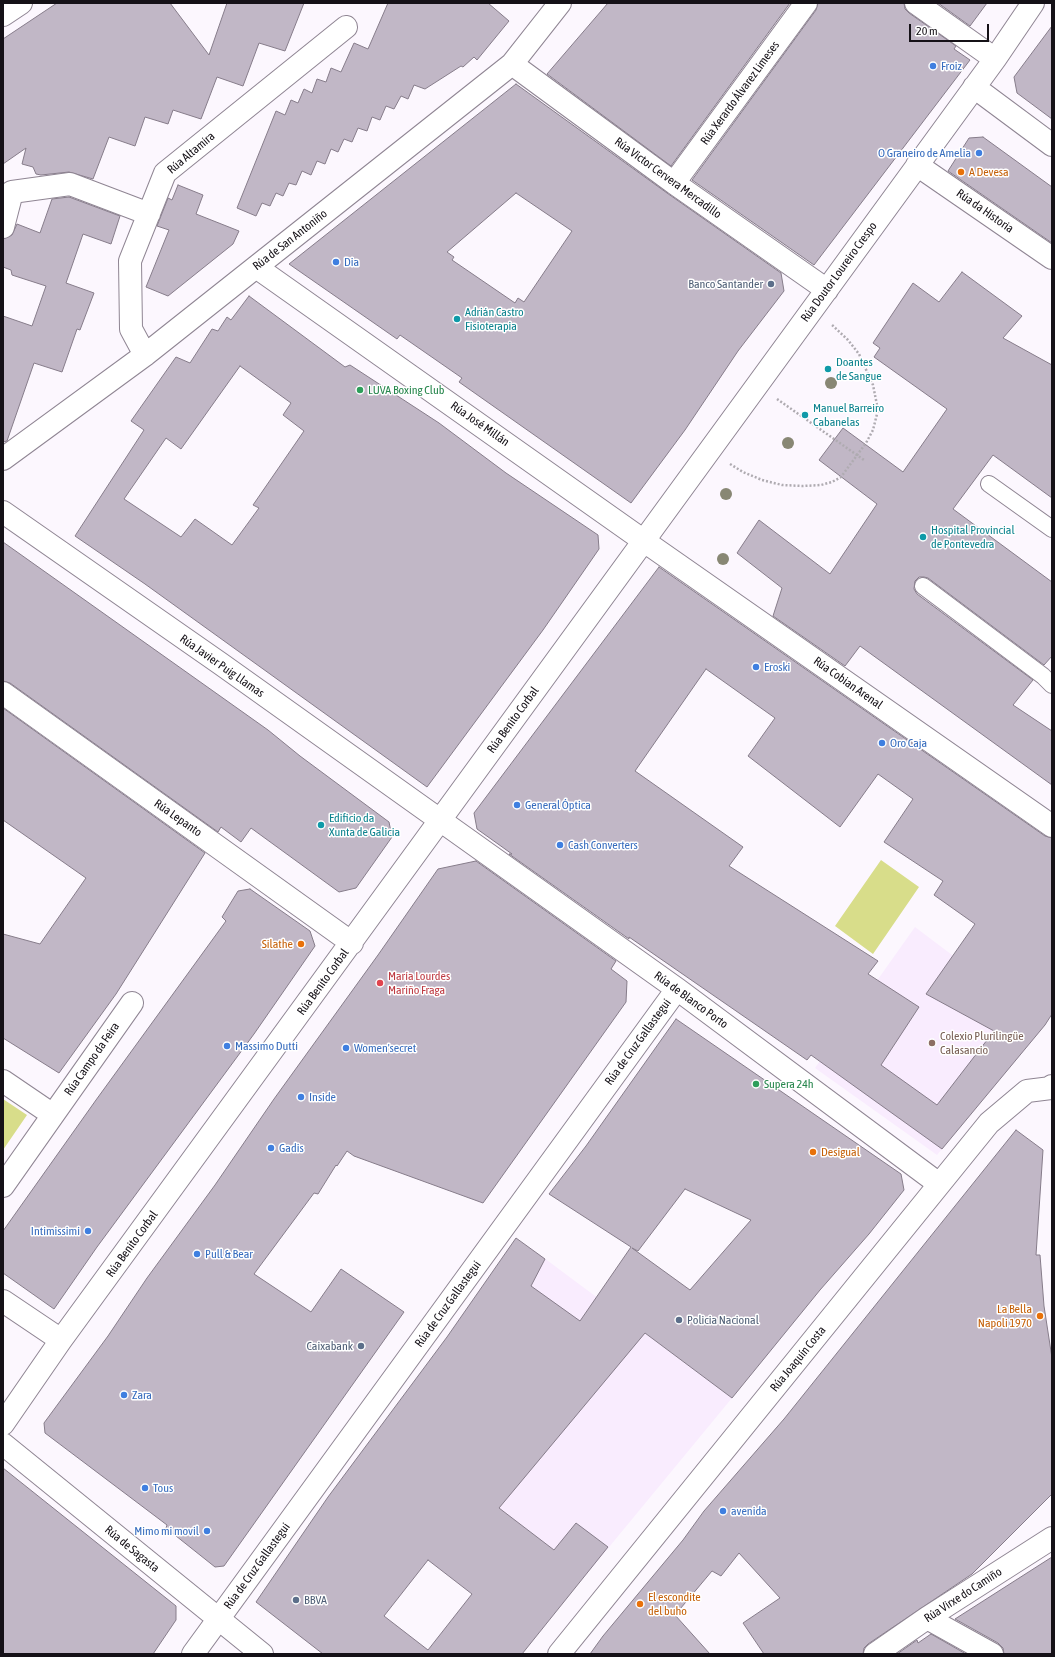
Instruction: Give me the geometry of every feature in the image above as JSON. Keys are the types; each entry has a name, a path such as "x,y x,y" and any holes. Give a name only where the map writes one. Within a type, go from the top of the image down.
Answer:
{"street":[{"path":"3,15 21,3"},
{"name":"Rúa de San Antoniño","path":"3,459 145,355 512,64 560,3"},
{"name":"Rúa Xerardo Álvarez Limeses","path":"674,183 806,3"},
{"path":"916,3 996,59"},
{"name":"Rúa Doutor Loureiro Crespo","path":"644,541 811,310 996,59 1033,3"},
{"name":"Rúa Altamira","path":"145,355 130,329 130,261 165,174 346,27"},
{"name":"Rúa Victor Cervera Mercadillo","path":"512,64 674,183 826,290"},
{"path":"974,87 1052,145"},
{"name":"Rúa da Historia","path":"917,165 1052,258"},
{"path":"3,227 12,192 70,184 149,214"},
{"name":"Rúa José Millán","path":"256,267 644,541"},
{"name":"Rúa Javier Puig Llamas","path":"3,512 440,821"},
{"name":"Rúa Benito Corbal","path":"3,1424 61,1340 644,541"},
{"name":"Rúa Cobian Arenal","path":"644,541 1052,826"},
{"name":"Rúa Lepanto","path":"3,693 352,942"},
{"name":"Rúa de Blanco Porto","path":"440,821 677,989 939,1184"},
{"name":"Rúa de Cruz Gallastegui","path":"193,1654 677,989"},
{"name":"Rúa Campo da Feira","path":"3,1186 132,1003"},
{"path":"3,1081 53,1115"},
{"name":"Rúa Joaquín Costa","path":"559,1654 989,1123 1027,1091 1052,1089"},
{"path":"3,1302 61,1340"},
{"name":"Rúa de Sagasta","path":"3,1444 262,1654"},
{"name":"Rúa Virxe do Camiño","path":"876,1654 927,1618 1052,1538"},
{"path":"927,1618 992,1654"}],"lane":[{"path":"989,484 1052,529"},
{"path":"923,586 1043,676 1052,685"}],"path":[{"path":"710,450 743,472 762,480 782,485 803,486 832,482 841,477 857,455 873,430 878,410 872,385 859,354 848,340 839,330 811,310"},
{"path":"758,384 864,460"}],"shaded area":[{"name":"Colexio Plurilingüe Calasancio","path":"915,927 1045,1025 937,1155 815,1068"},
{"path":"536,1252 732,1398 586,1575 499,1508 464,1430"}],"green space":[{"path":"881,860 919,887 873,954 835,926"},
{"path":"3,1099 27,1115 3,1150"}],"building":[{"path":"57,3 170,3 209,55 227,3 304,3 285,51 259,43 243,86 217,77 201,119 173,110 168,124 145,117 135,146 109,137 93,179 69,172 41,175 36,174 33,167 22,164 26,148 3,164 3,39"},
{"path":"388,3 488,3 509,21 477,60 474,57 463,67 461,66 425,89 414,85 408,99 401,96 394,109 386,106 380,120 372,117 367,131 358,128 352,142 344,139 338,152 331,149 325,164 317,161 311,175 302,171 296,185 289,183 283,196 276,193 270,206 262,203 256,216 237,208 276,111 285,115 291,100 298,103 304,89 312,93 317,79 326,82 331,68 341,72 354,43 368,49"},
{"path":"608,3 790,3 671,166 547,74"},
{"path":"818,3 904,3 905,9 909,13 956,46 954,49 970,60 814,265 692,180 816,10"},
{"path":"938,3 987,3 970,26"},
{"path":"1052,26 1052,119 1017,93 1014,77"},
{"path":"516,84 781,273 784,291 738,351 685,430 631,503 459,382 462,378 400,335 397,339 289,264","holes":["516,193 572,231 524,302 518,298 515,303 452,260 454,257 447,252"]},
{"path":"983,137 1052,187 1052,243 948,171 969,138"},
{"path":"178,185 203,195 196,214 239,231 233,244 168,296 146,287 169,230 157,226 168,198 172,200"},
{"path":"69,197 120,216 111,244 83,234 66,283 94,293 80,330 77,329 62,372 34,363 7,441 3,442 3,316 32,326 46,286 12,275 11,270 3,267 3,239 12,235 17,224 40,233 52,199"},
{"name":"Hospital Provincial de Pontevedra","path":"962,272 1022,316 1003,338 1052,365 1052,498 993,455 953,509 1052,582 1052,656 1044,665 928,578 919,577 915,581 914,589 917,594 1033,680 1013,705 1052,731 1052,785 860,646 845,666 773,616 782,588 737,553 759,520 830,574 877,504 819,460 843,428 903,472 947,409 874,357 880,348 873,343 913,283 939,302"},
{"path":"249,296 345,367 350,365 439,423 506,473 598,535 599,549 543,630 427,787 145,584 75,536 144,430 131,421 176,357 190,363 212,329 218,331 227,317 231,320","holes":["240,366 291,403 283,415 304,431 253,505 259,508 232,545 195,519 181,537 124,499 166,438 181,449"]},
{"path":"3,542 268,730 300,756 389,822 392,837 356,888 339,892 251,828 241,842 221,827 218,832 10,683 3,681"},
{"path":"659,567 1045,836 1052,838 1052,1014 1045,1025 942,1149 811,1055 807,1060 629,937 629,939 509,854 512,854 477,829 474,813","holes":["706,669 775,718 748,756 840,827 878,774 913,799 884,842 943,881 934,895 975,924 926,994 994,1031 937,1105 881,1065 919,1007 868,974 878,961 729,866 743,847 635,771"]},
{"path":"3,708 205,853 116,994 59,1073 3,1038 3,934 40,944 86,878 3,820"},
{"path":"476,861 616,961 611,969 627,981 626,1002 483,1203 354,1156 347,1151 337,1166 336,1165 318,1194 314,1193 254,1274 311,1312 341,1269 404,1312 224,1566 215,1567 166,1528 167,1525 45,1433 44,1423 108,1336 147,1278 215,1185 274,1099 438,869"},
{"path":"250,889 310,931 315,946 254,1034 97,1247 54,1309 3,1273 3,1231 226,921 222,917 238,891"},
{"path":"676,1019 901,1174 904,1190 732,1398 645,1333 499,1508 554,1550 576,1523 608,1547 522,1654 323,1654 256,1602 328,1497 447,1337 516,1238 545,1259 531,1286 580,1321 631,1247 549,1194 586,1146","holes":["685,1189 751,1220 690,1290 632,1248 638,1251","428,1560 472,1594 428,1650 384,1616"]},
{"path":"1016,1130 1043,1150 1036,1255 1040,1255 1044,1306 1052,1358 1052,1494 972,1574 868,1644 864,1648 863,1654 764,1654 743,1623 780,1598 739,1553 721,1576 712,1571 675,1615 710,1654 590,1654 603,1636 683,1540 704,1511 784,1419"},
{"path":"3,1468 176,1606 176,1620 153,1654 3,1654"},
{"path":"1052,1557 1052,1654 1004,1654 1003,1648 998,1643 955,1619"},
{"path":"931,1634 966,1654 897,1654 917,1640 918,1643"}],"place":[{"name":"Froiz","path":"933,66"},
{"name":"O Graneiro de Amelia","path":"979,153"},
{"name":"A Devesa","path":"961,172"},
{"name":"Dia","path":"336,262"},
{"name":"Banco Santander","path":"771,284"},
{"name":"Adrián Castro Fisioterapia","path":"457,319"},
{"name":"Doantes de Sangue","path":"828,369"},
{"name":"LUVA Boxing Club","path":"360,390"},
{"name":"Manuel Barreiro Cabanelas","path":"805,415"},
{"name":"Hospital Provincial de Pontevedra","path":"923,537"},
{"name":"Eroski","path":"756,667"},
{"name":"Oro Caja","path":"882,743"},
{"name":"General Óptica","path":"517,805"},
{"name":"Edificio da Xunta de Galicia","path":"321,825"},
{"name":"Cash Converters","path":"560,845"},
{"name":"Silathe","path":"301,944"},
{"name":"María Lourdes Mariño Fraga","path":"380,983"},
{"name":"Colexio Plurilingüe Calasancio","path":"932,1043"},
{"name":"Massimo Dutti","path":"227,1046"},
{"name":"Women'secret","path":"346,1048"},
{"name":"Supera 24h","path":"756,1084"},
{"name":"Inside","path":"301,1097"},
{"name":"Gadis","path":"271,1148"},
{"name":"Desigual","path":"813,1152"},
{"name":"Intimissimi","path":"88,1231"},
{"name":"Pull & Bear","path":"197,1254"},
{"name":"La Bella Napoli 1970","path":"1040,1316"},
{"name":"Policia Nacional","path":"679,1320"},
{"name":"Caixabank","path":"361,1346"},
{"name":"Zara","path":"124,1395"},
{"name":"Tous","path":"145,1488"},
{"name":"avenida","path":"723,1511"},
{"name":"Mimo mi movil","path":"207,1531"},
{"name":"BBVA","path":"296,1600"},
{"name":"El escondite del buho","path":"640,1604"}]}
